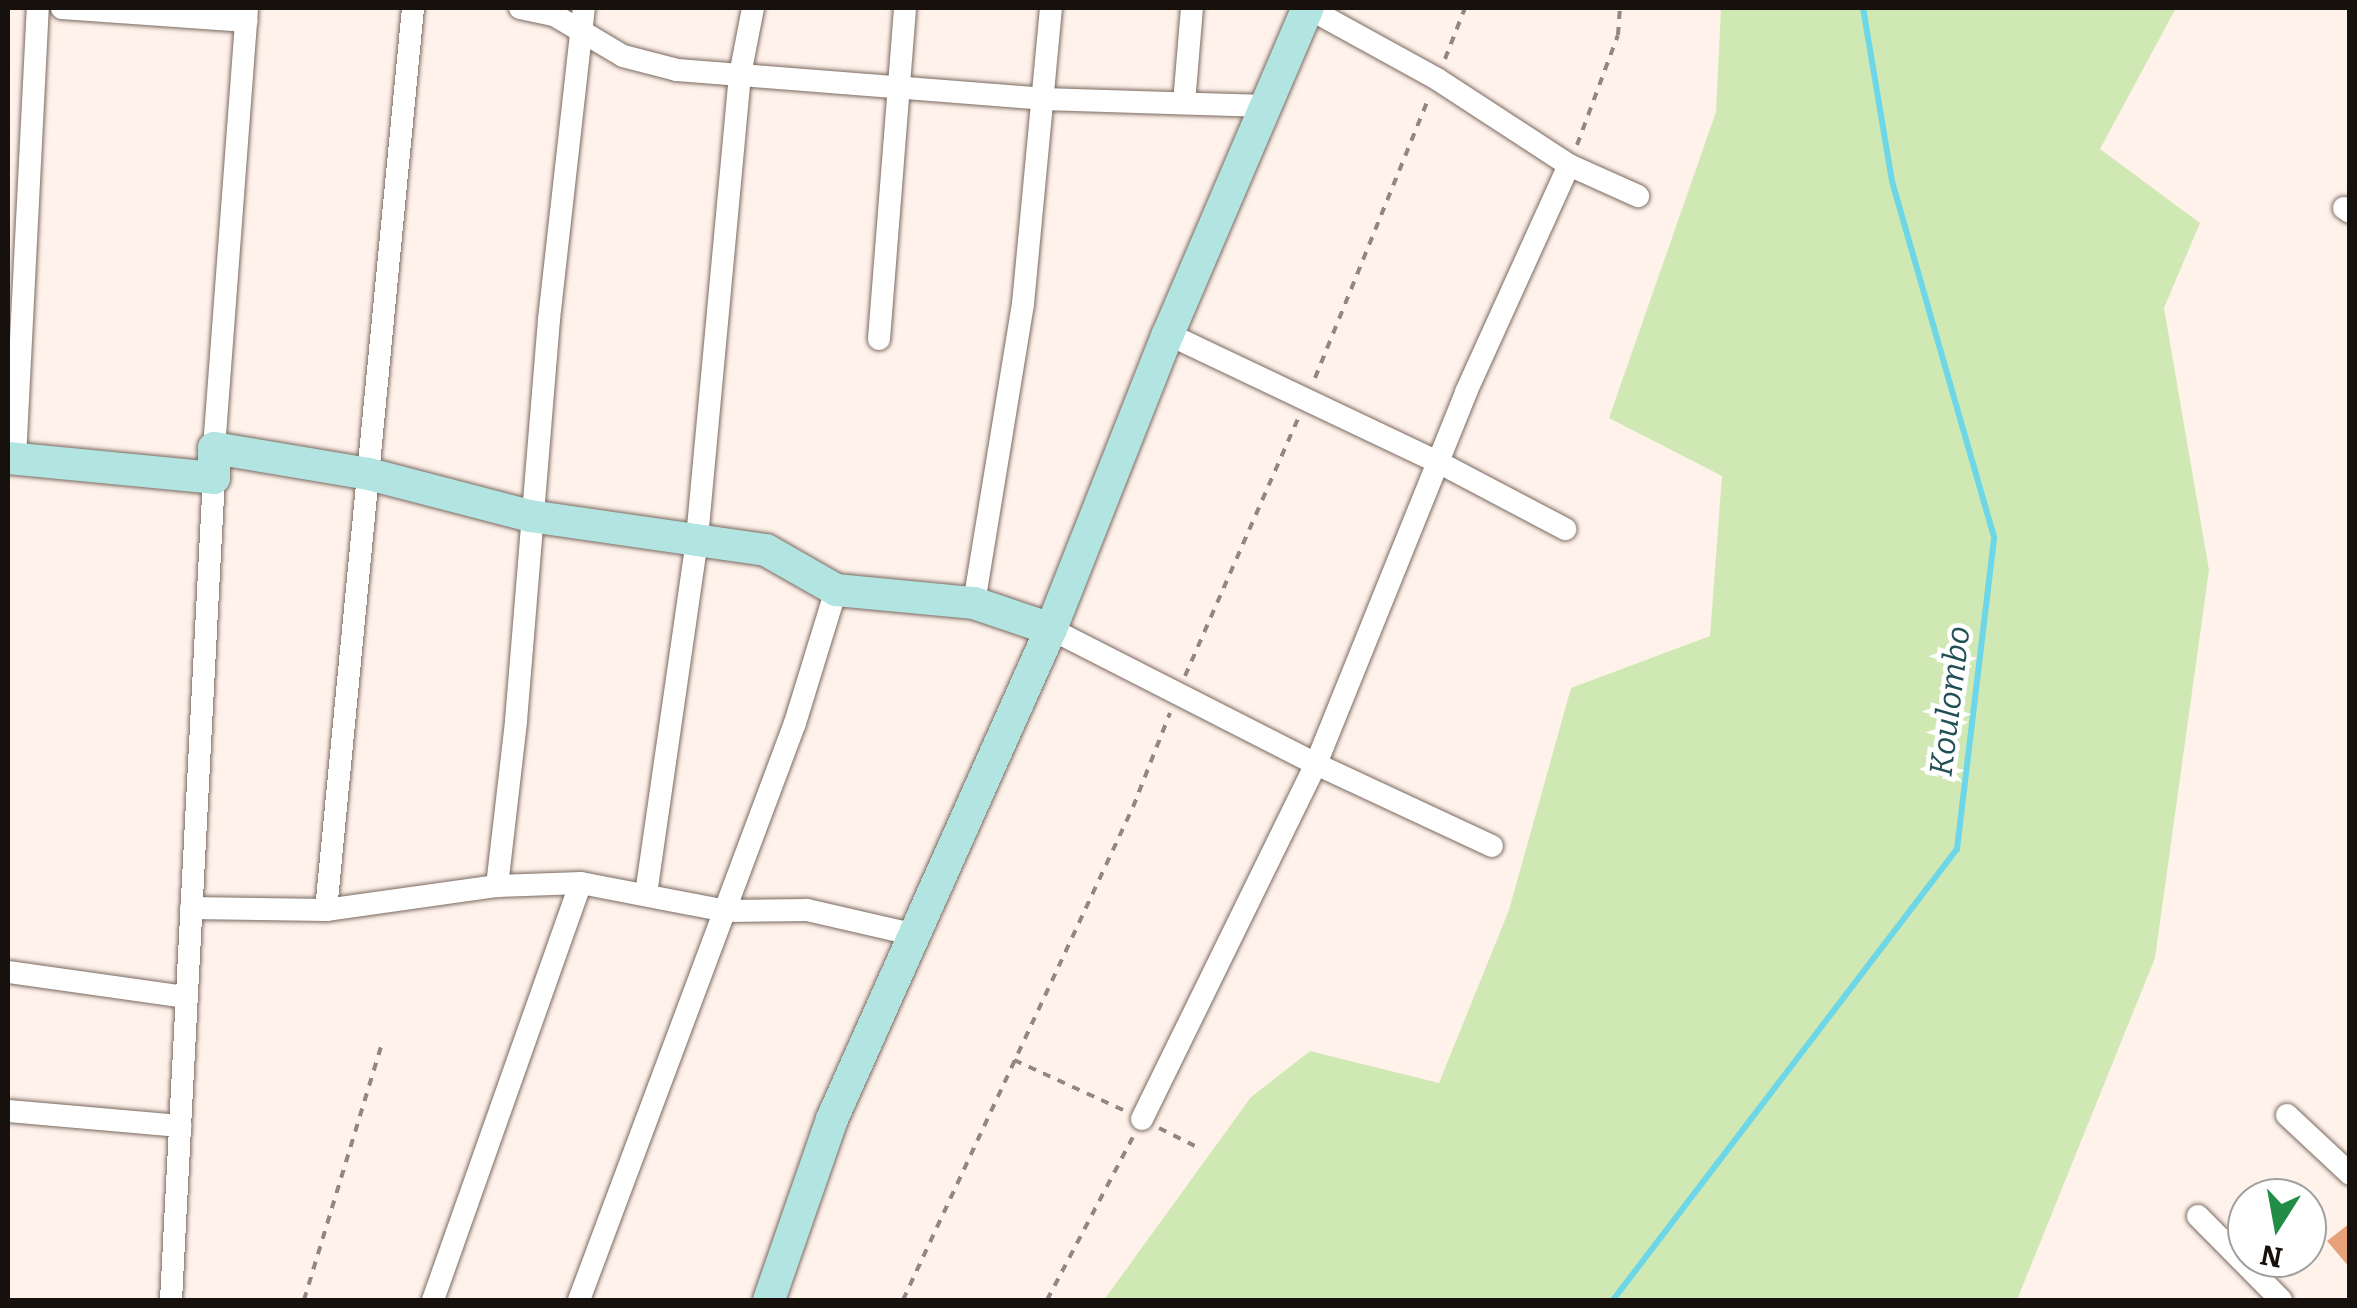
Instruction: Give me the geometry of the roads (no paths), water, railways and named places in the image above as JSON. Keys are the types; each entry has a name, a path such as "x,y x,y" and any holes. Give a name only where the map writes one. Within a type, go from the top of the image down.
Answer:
{"street":[{"path":"38,8 11,458 214,463 369,474 530,516 766,550 836,590 974,603 1050,629 1316,764 1492,846"},
{"path":"62,8 247,14 214,463 171,1300"},
{"path":"326,910 413,8"},
{"path":"520,8 554,16 623,56 677,70 1043,99 1267,106"},
{"path":"497,886 516,720 530,516 584,8"},
{"path":"646,894 697,538 740,76 753,8"},
{"path":"878,339 906,8"},
{"path":"974,603 1023,304 1051,8"},
{"path":"1184,103 1192,8"},
{"path":"769,1300 832,1119 1050,629 1168,334 1308,8 1437,79 1570,165 1638,196"},
{"path":"1142,1119 1316,764 1526,254 1570,165"},
{"path":"1168,334 1438,462 1565,529"},
{"path":"579,1300 795,723 836,590"},
{"path":"191,908 326,910 497,886 581,883 726,911 807,910 916,935"},
{"path":"433,1300 581,883"},
{"path":"8,972 186,996"},
{"path":"8,1111 180,1126"},
{"path":"2287,1115 2350,1174"},
{"path":"2198,1216 2281,1300"}],"waterway":[{"name":"Koulombo","path":"1613,1300 1957,849 1994,537 1892,181 1863,8"}]}
